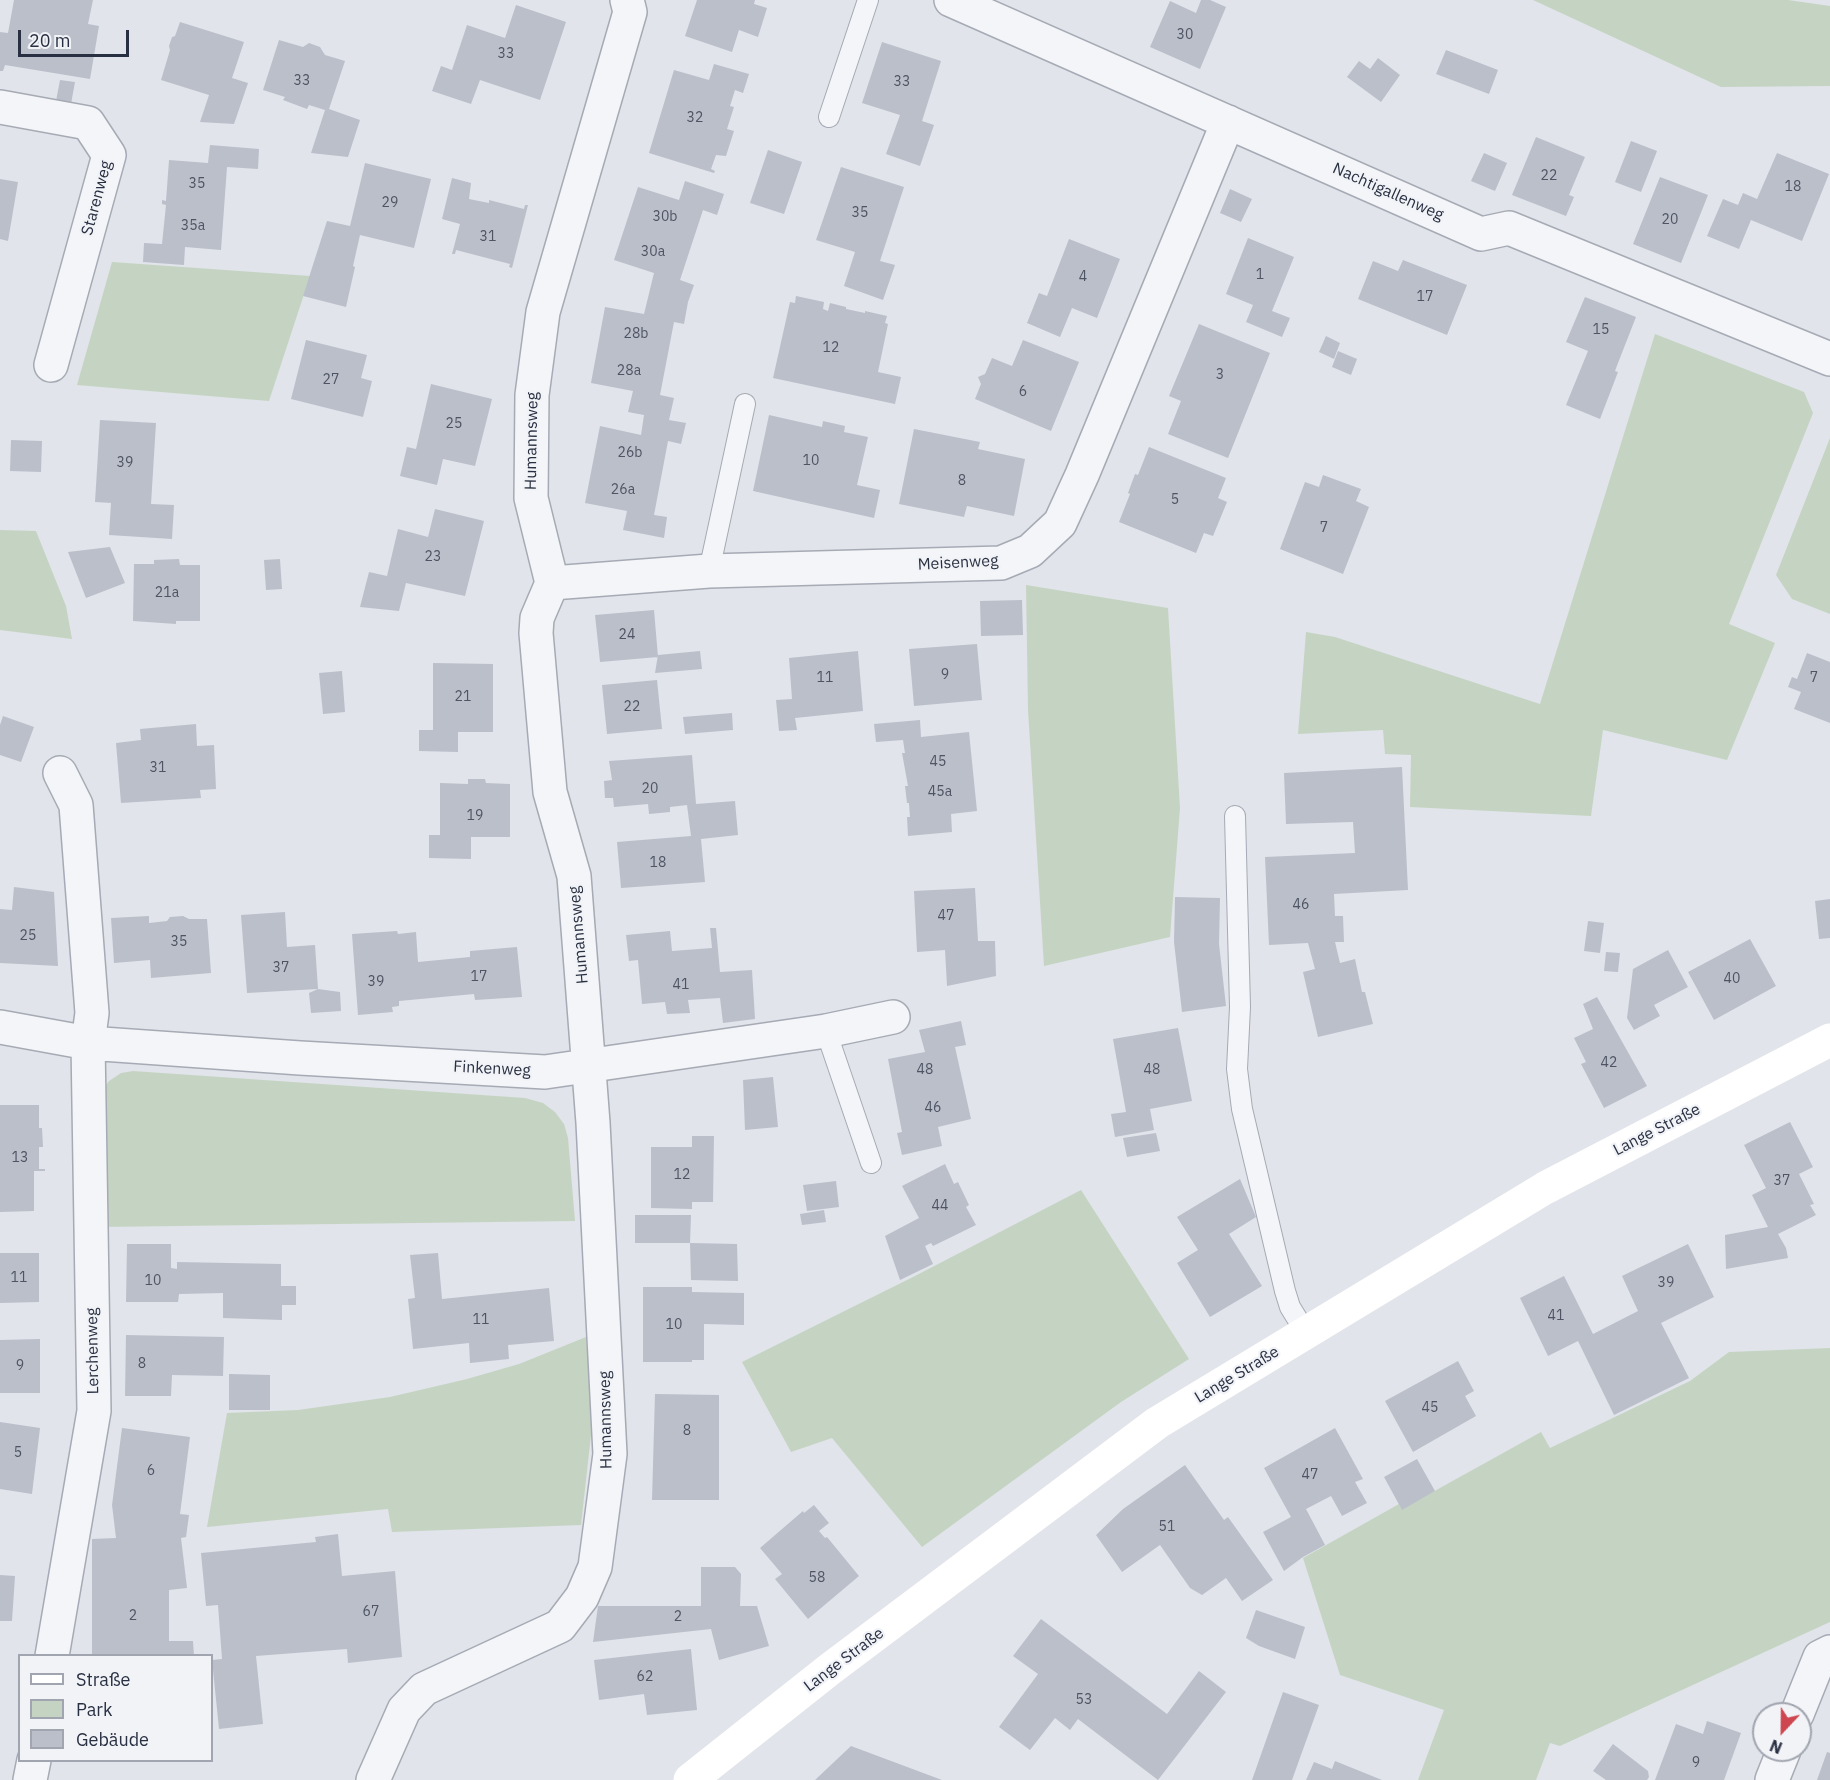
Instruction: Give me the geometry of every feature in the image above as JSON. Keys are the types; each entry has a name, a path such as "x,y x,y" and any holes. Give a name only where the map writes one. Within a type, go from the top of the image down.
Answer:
{"main road":[{"name":"Lange Straße","path":"690,1780 830,1669 1157,1423 1545,1188 1830,1040"}],"street":[{"name":"Humannsweg","path":"373,1780 404,1710 424,1689 560,1626 582,1597 595,1568 610,1454 590,1065 574,876 550,792 536,633 537,618 552,583 531,498 534,383 543,312 630,12 627,0"},
{"name":"Nachtigallenweg","path":"951,0 1481,234 1509,228 1830,359"},
{"name":"Starenweg","path":"0,107 88,123 109,155 51,365"},
{"name":"Meisenweg","path":"552,583 709,571 1001,563 1030,551 1060,523 1228,122"},
{"path":"60,773 76,805 92,1013 88,1043"},
{"name":"Finkenweg","path":"0,1027 88,1043 545,1072 826,1031 893,1017"},
{"name":"Lerchenweg","path":"52,1654 94,1411 88,1043"},
{"path":"1802,1702 1820,1657 1830,1652"},
{"path":"30,1780 34,1762"},
{"path":"1772,1780 1779,1762"}],"lane":[{"path":"830,117 868,0"},
{"path":"709,571 745,404"},
{"path":"1235,816 1240,1007 1237,1069 1242,1109 1285,1292 1290,1307 1306,1333"},
{"path":"826,1031 871,1163"}],"green space":[{"path":"1533,0 1788,0 1830,6 1830,86 1721,87"},
{"path":"112,262 310,276 269,401 77,385"},
{"path":"1655,334 1804,392 1813,413 1729,624 1775,643 1727,760 1603,730 1591,816 1410,807 1411,755 1385,754 1383,730 1298,734 1306,632 1335,637 1540,704"},
{"path":"1830,438 1830,614 1792,599 1776,575"},
{"path":"0,530 36,531 66,606 72,639 0,630"},
{"path":"1026,585 1168,608 1180,808 1170,937 1044,966 1028,710"},
{"path":"133,1071 525,1098 543,1103 555,1112 564,1124 568,1138 575,1221 99,1227 102,1090 109,1081 121,1073"},
{"path":"1081,1190 1189,1359 1121,1402 922,1547 832,1438 791,1452 742,1362"},
{"path":"586,1337 593,1417 581,1525 392,1532 388,1509 207,1527 227,1413 298,1410 390,1397 519,1364"},
{"path":"1830,1348 1830,1622 1560,1746 1550,1743 1536,1780 1418,1780 1444,1710 1340,1675 1303,1558 1399,1504 1402,1509 1541,1432 1550,1448 1690,1381 1729,1352"}],"building":[{"path":"14,0 93,0 88,24 99,26 90,79 5,65 3,71 0,71 0,32 8,33"},
{"path":"697,0 755,0 754,4 767,8 758,37 739,30 732,52 685,36"},
{"path":"1201,0 1210,0 1226,7 1200,69 1150,47 1170,1 1196,13"},
{"path":"516,5 566,22 540,100 480,80 471,104 432,91 441,66 452,70 467,25 505,38"},
{"path":"180,22 244,42 232,78 248,83 234,124 200,122 209,95 161,80 170,50 169,46"},
{"path":"279,40 303,47 309,43 320,47 325,55 345,61 329,109 360,120 348,157 311,153 325,110 309,105 307,109 283,100 285,97 263,90"},
{"path":"882,42 941,61 922,121 934,125 920,166 886,154 900,115 862,103"},
{"path":"1446,50 1498,70 1489,94 1436,74"},
{"path":"1378,58 1400,75 1381,102 1347,77 1359,61 1370,69"},
{"path":"714,64 749,74 743,93 735,90 730,106 734,107 727,129 734,131 726,156 716,155 711,169 715,171 714,173 649,153 674,70 709,80"},
{"path":"60,80 75,82 71,104 56,101"},
{"path":"1536,137 1585,157 1569,195 1574,197 1566,216 1512,195"},
{"path":"1631,141 1657,151 1641,192 1615,182"},
{"path":"210,145 259,149 258,169 227,167 221,250 185,247 184,265 143,262 144,243 162,244 166,205 162,204 162,200 166,201 169,160 208,163"},
{"path":"768,150 802,162 784,214 750,203"},
{"path":"1484,153 1507,163 1495,191 1471,181"},
{"path":"1777,153 1829,174 1802,241 1751,220 1739,249 1707,236 1723,199 1738,205 1743,193 1757,199"},
{"path":"365,163 431,179 414,248 360,235 346,307 303,296 327,221 350,226"},
{"path":"841,167 904,187 880,261 895,265 883,300 844,286 855,252 816,240"},
{"path":"1660,177 1708,195 1681,263 1633,244"},
{"path":"452,178 471,183 469,199 489,203 489,200 524,209 525,205 528,205 512,268 509,267 510,264 456,250 455,254 452,254 460,224 442,219"},
{"path":"0,179 18,182 8,241 0,239"},
{"path":"685,181 724,194 717,215 703,210 680,280 694,285 684,324 674,322 660,395 674,398 669,420 686,423 681,444 668,441 654,515 667,517 664,538 623,530 627,511 585,503 600,426 641,435 644,415 628,412 633,391 591,383 605,307 644,314 654,273 614,260 638,187 679,200"},
{"path":"1230,189 1252,199 1241,222 1220,213"},
{"path":"1248,238 1294,257 1272,311 1290,318 1282,337 1246,322 1253,305 1226,294"},
{"path":"1069,239 1120,259 1097,318 1072,308 1060,337 1027,323 1039,293 1047,296"},
{"path":"1403,260 1467,285 1447,335 1358,299 1373,261 1398,271"},
{"path":"796,296 824,302 823,309 828,311 830,303 846,307 846,309 887,316 885,323 888,324 878,372 901,377 895,404 773,378 790,302 795,303"},
{"path":"1585,297 1636,317 1615,371 1618,372 1600,419 1566,405 1588,351 1566,342"},
{"path":"1199,324 1270,353 1228,458 1168,434 1181,401 1169,396"},
{"path":"1326,336 1340,343 1334,359 1319,352"},
{"path":"306,340 367,355 361,378 372,381 363,417 291,399"},
{"path":"1023,340 1079,362 1051,431 975,399 981,384 978,377 985,374 992,358 1012,366"},
{"path":"1338,351 1357,359 1351,375 1332,367"},
{"path":"431,384 492,399 475,466 443,459 437,485 400,476 407,447 416,449"},
{"path":"769,415 822,427 823,421 845,426 844,432 868,437 857,485 880,490 874,518 753,491"},
{"path":"100,420 156,423 151,504 174,505 172,539 109,535 111,503 95,502"},
{"path":"914,429 980,442 978,449 1025,459 1014,516 967,506 964,517 899,504"},
{"path":"11,440 42,441 41,472 10,471"},
{"path":"1149,447 1226,478 1218,498 1227,502 1213,536 1204,533 1196,553 1119,522 1135,474 1138,475"},
{"path":"1323,475 1361,489 1356,501 1369,507 1343,574 1280,549 1305,482 1319,487"},
{"path":"435,509 484,521 465,596 406,583 399,611 360,607 369,572 387,576 398,529 428,537"},
{"path":"110,547 125,583 86,598 68,552"},
{"path":"179,559 180,565 200,565 200,621 176,621 176,624 133,621 134,564 154,564 154,560"},
{"path":"280,559 282,589 266,590 264,560"},
{"path":"1022,600 1023,635 981,636 980,601"},
{"path":"654,610 658,657 600,662 595,615"},
{"path":"977,644 982,700 914,706 909,649"},
{"path":"700,651 702,669 655,673 658,655"},
{"path":"858,651 863,711 795,718 797,730 779,731 776,700 792,699 789,658"},
{"path":"1807,653 1830,662 1830,723 1794,709 1801,692 1788,687 1792,677 1797,679"},
{"path":"433,663 493,664 493,732 458,732 458,752 419,751 419,730 433,730"},
{"path":"342,671 345,712 323,714 319,673"},
{"path":"657,680 662,729 607,734 602,685"},
{"path":"732,713 733,730 685,734 683,717"},
{"path":"3,716 34,727 21,762 0,755 0,725"},
{"path":"920,720 921,737 969,732 977,811 951,814 952,832 908,836 907,817 910,817 905,786 908,786 902,753 905,753 903,740 876,742 874,724"},
{"path":"196,724 197,746 214,745 216,789 200,790 201,798 121,803 116,743 141,740 140,729"},
{"path":"692,755 696,804 735,801 738,835 701,839 705,882 621,888 617,842 691,836 687,805 670,807 670,812 649,814 648,804 614,807 613,798 605,798 604,781 612,780 609,761"},
{"path":"1402,767 1408,890 1334,894 1335,916 1343,916 1344,942 1335,942 1340,963 1355,959 1362,992 1365,992 1373,1024 1318,1037 1303,972 1315,969 1308,943 1269,945 1265,857 1355,853 1353,822 1286,824 1284,773"},
{"path":"468,779 485,779 486,783 510,784 510,837 471,837 471,859 429,858 429,835 440,835 440,783 468,784"},
{"path":"14,887 54,892 58,966 0,963 0,909 12,910"},
{"path":"975,888 978,941 995,941 996,976 947,986 945,950 917,952 914,891"},
{"path":"1175,897 1220,898 1219,944 1226,1006 1182,1012 1174,942"},
{"path":"1830,899 1830,938 1819,939 1815,901"},
{"path":"285,912 287,947 315,945 318,989 247,993 241,915"},
{"path":"149,916 149,923 183,916 189,919 207,919 211,973 151,978 150,960 114,963 111,918"},
{"path":"1588,921 1604,923 1600,953 1584,951"},
{"path":"710,928 716,928 720,972 752,970 755,1019 723,1023 720,998 688,1000 690,1013 667,1014 665,1002 642,1004 638,960 629,961 626,935 670,931 672,951 712,948"},
{"path":"397,931 398,934 416,932 418,962 470,957 470,951 517,947 522,997 475,1000 474,994 399,1001 399,1006 392,1007 393,1012 358,1015 352,934"},
{"path":"1750,939 1776,986 1714,1020 1688,972"},
{"path":"1668,950 1688,987 1654,1005 1660,1016 1634,1030 1627,1018 1633,969"},
{"path":"1606,952 1620,953 1618,972 1604,971"},
{"path":"318,989 340,992 341,1011 311,1013 309,993"},
{"path":"1597,997 1647,1086 1604,1108 1581,1064 1586,1062 1574,1038 1593,1029 1583,1004"},
{"path":"961,1021 966,1045 955,1047 971,1119 938,1127 942,1146 902,1155 897,1133 902,1132 888,1059 925,1052 919,1030"},
{"path":"1178,1028 1192,1101 1150,1109 1154,1130 1115,1137 1111,1114 1126,1112 1113,1039"},
{"path":"773,1077 778,1127 745,1130 743,1080"},
{"path":"0,1105 39,1105 39,1128 42,1128 43,1147 39,1147 39,1169 45,1169 45,1171 34,1171 34,1211 0,1212"},
{"path":"1790,1122 1813,1167 1799,1174 1814,1204 1810,1205 1816,1215 1778,1234 1786,1248 1788,1258 1726,1269 1725,1235 1768,1227 1752,1195 1766,1188 1744,1145"},
{"path":"1156,1133 1160,1151 1127,1157 1123,1138"},
{"path":"692,1136 714,1136 713,1202 692,1202 692,1209 651,1208 651,1147 692,1147"},
{"path":"945,1164 954,1184 958,1182 969,1205 966,1207 976,1225 933,1246 931,1243 925,1246 933,1264 900,1280 885,1236 919,1218 902,1186"},
{"path":"1240,1179 1256,1217 1229,1234 1262,1286 1210,1317 1177,1263 1198,1250 1177,1217"},
{"path":"836,1181 839,1207 807,1211 803,1185"},
{"path":"824,1210 826,1222 802,1225 800,1214"},
{"path":"635,1215 691,1215 690,1243 635,1243"},
{"path":"690,1243 737,1244 738,1281 691,1280"},
{"path":"127,1244 171,1244 171,1268 177,1269 177,1262 281,1264 281,1286 296,1286 296,1305 282,1305 282,1320 223,1318 223,1293 179,1294 178,1302 126,1302"},
{"path":"1688,1244 1714,1297 1661,1323 1689,1378 1614,1415 1578,1341 1548,1356 1520,1298 1564,1276 1593,1334 1638,1311 1622,1276"},
{"path":"0,1253 39,1253 39,1302 0,1303"},
{"path":"438,1253 442,1299 549,1288 554,1341 508,1345 509,1359 470,1363 469,1343 413,1349 408,1299 415,1298 410,1255"},
{"path":"643,1287 692,1287 692,1292 744,1293 744,1325 704,1324 704,1360 643,1362"},
{"path":"126,1335 224,1337 223,1376 172,1375 171,1396 125,1396"},
{"path":"40,1339 40,1393 0,1393 0,1340"},
{"path":"1458,1361 1474,1391 1465,1396 1476,1416 1413,1452 1385,1401"},
{"path":"229,1374 270,1375 270,1410 229,1410"},
{"path":"655,1394 719,1395 719,1500 652,1500"},
{"path":"0,1422 40,1428 32,1494 0,1489"},
{"path":"122,1428 190,1437 180,1514 189,1515 186,1537 181,1538 187,1588 169,1590 169,1641 193,1641 194,1654 92,1654 92,1539 116,1538 112,1505"},
{"path":"1335,1428 1363,1479 1355,1482 1367,1503 1342,1516 1331,1496 1306,1509 1325,1545 1284,1571 1263,1532 1291,1517 1264,1468"},
{"path":"1417,1459 1435,1491 1402,1510 1384,1477"},
{"path":"1185,1465 1224,1520 1228,1517 1273,1580 1242,1601 1226,1578 1202,1595 1190,1588 1160,1545 1122,1572 1096,1535 1123,1509"},
{"path":"814,1505 829,1523 819,1531 825,1538 827,1537 859,1576 808,1619 775,1579 782,1574 760,1548 803,1511 804,1513"},
{"path":"338,1534 342,1576 395,1571 402,1657 348,1663 347,1649 256,1656 263,1724 219,1729 213,1670 213,1660 222,1659 218,1605 206,1606 201,1553 316,1542 315,1537"},
{"path":"701,1567 735,1567 741,1574 740,1606 757,1606 769,1646 719,1660 711,1629 593,1642 598,1606 701,1606"},
{"path":"0,1575 15,1576 12,1621 0,1621"},
{"path":"1256,1610 1305,1627 1295,1659 1259,1646 1246,1638"},
{"path":"1041,1619 1167,1714 1199,1671 1226,1692 1158,1780 1078,1719 1070,1730 1055,1718 1030,1750 999,1727 1038,1674 1013,1656"},
{"path":"691,1649 697,1710 647,1715 644,1694 599,1700 594,1660"},
{"path":"1283,1692 1319,1705 1292,1780 1252,1780"},
{"path":"1707,1721 1741,1733 1724,1780 1655,1780 1676,1724 1703,1734"},
{"path":"1613,1744 1648,1771 1647,1780 1606,1780 1593,1771"},
{"path":"851,1746 942,1780 815,1780"},
{"path":"1827,1752 1830,1753 1830,1780 1817,1780"},
{"path":"1335,1761 1382,1780 1306,1780 1314,1762 1332,1769"}]}
